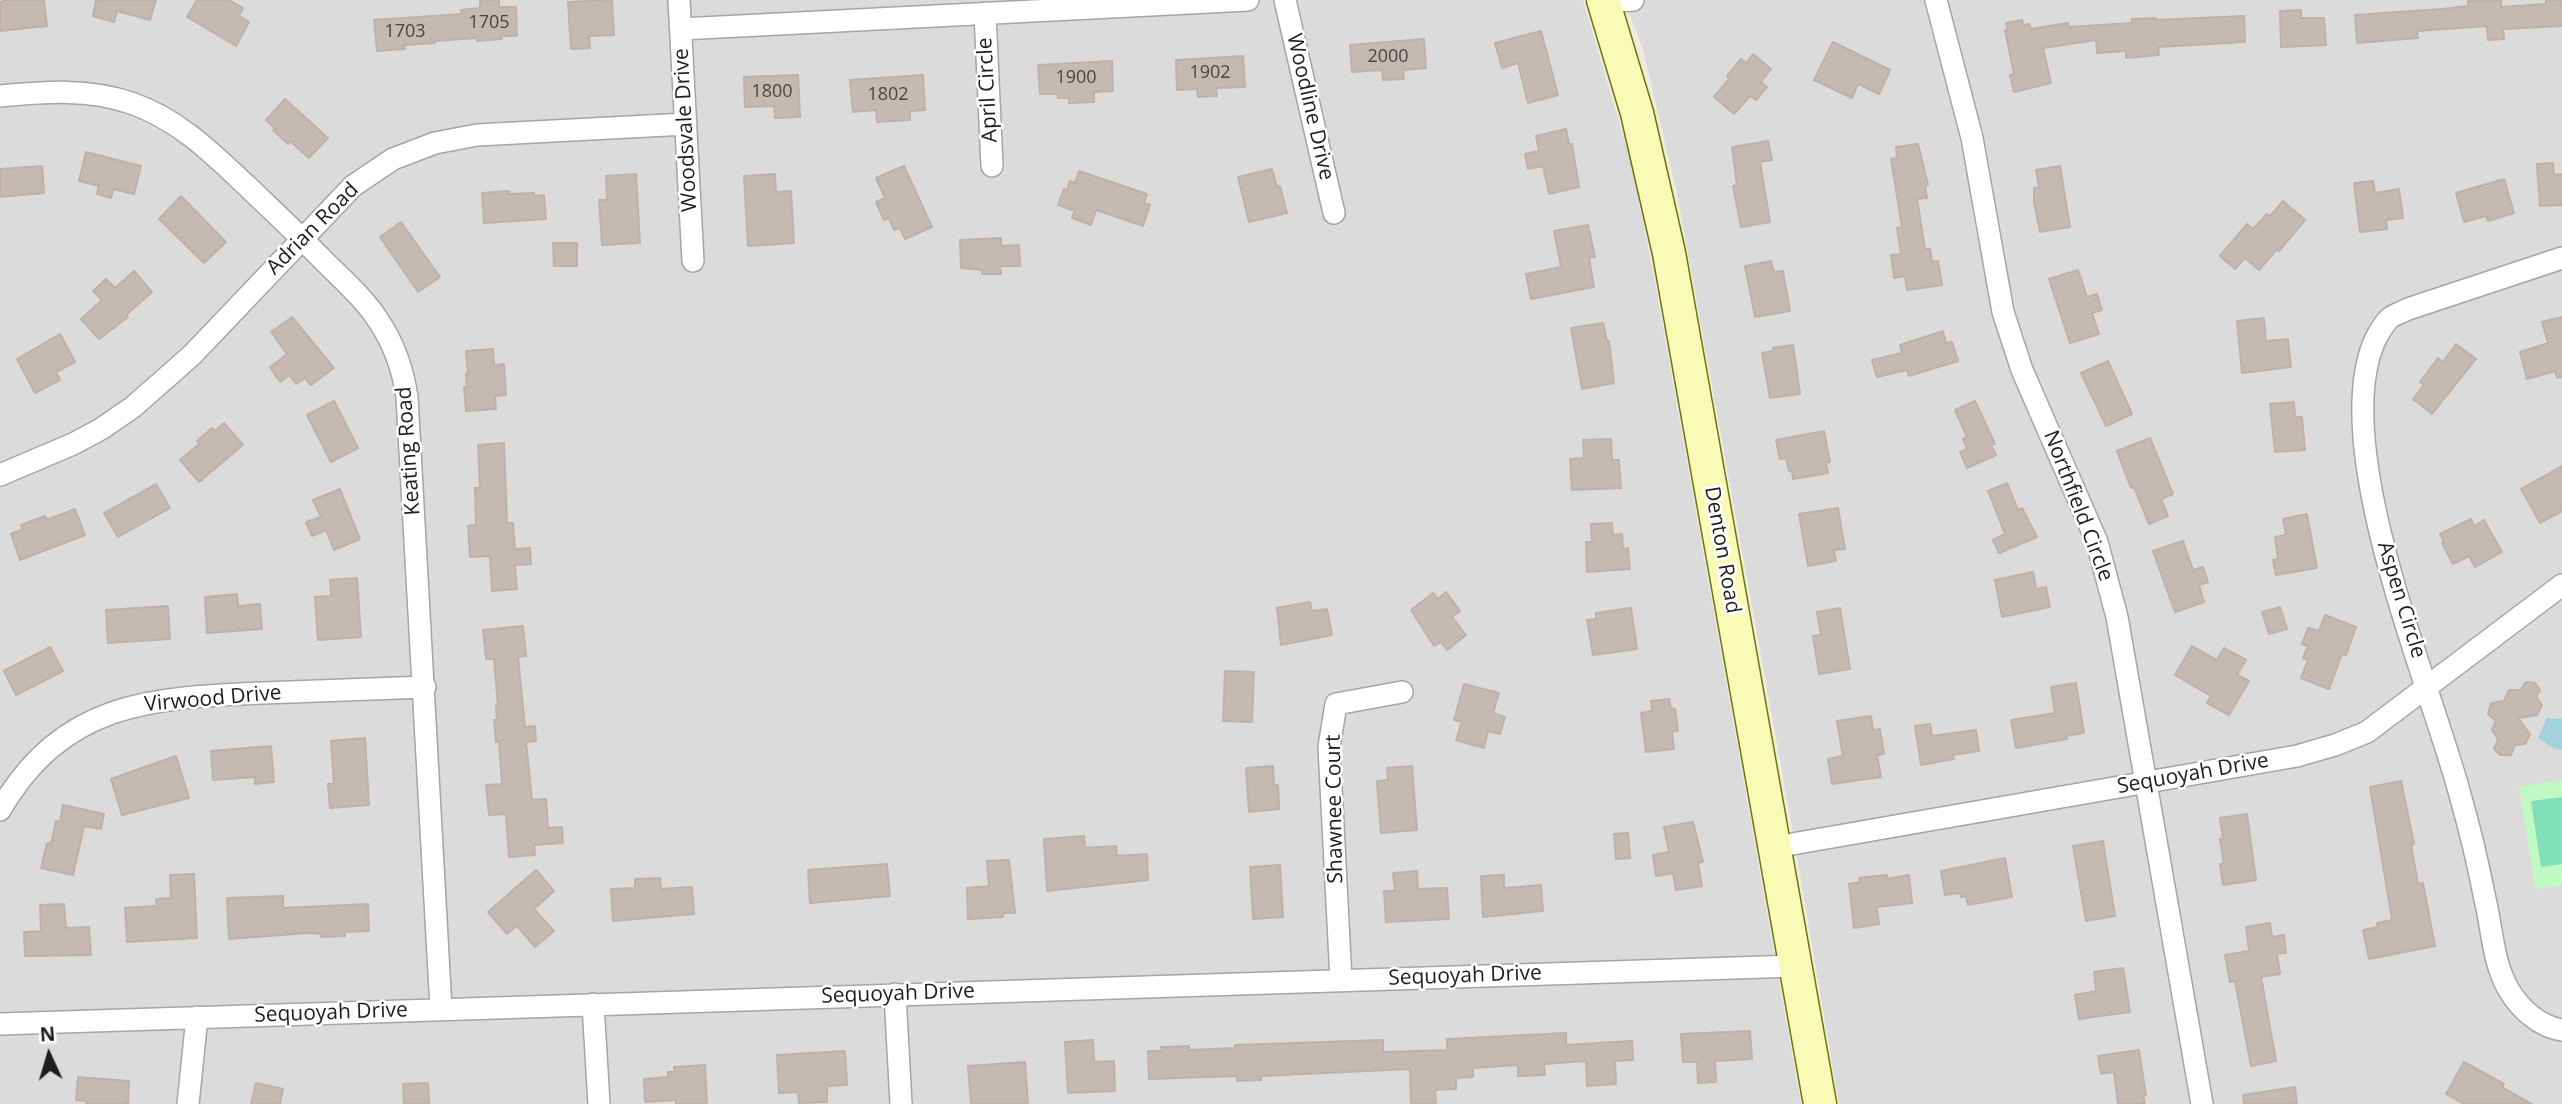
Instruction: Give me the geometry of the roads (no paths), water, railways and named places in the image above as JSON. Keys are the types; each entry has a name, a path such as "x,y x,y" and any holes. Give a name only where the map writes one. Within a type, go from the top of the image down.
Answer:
{"street":[{"name":"Woodsvale Drive","path":"679,0 693,261"},
{"path":"681,29 1248,0"},
{"name":"Woodline Drive","path":"1285,0 1334,213"},
{"name":"Northfield Circle","path":"1936,0 1972,138 2003,312 2022,370 2097,542 2117,617 2148,782 2202,1104"},
{"name":"Denton Road","path":"1613,1 1670,253 1820,1104"},
{"name":"April Circle","path":"985,13 992,166"},
{"name":"Keating Road","path":"0,96 45,92 89,93 121,100 170,121 204,146 302,238 368,305 389,338 404,377 407,397 441,1009"},
{"name":"Adrian Road","path":"0,475 72,444 101,429 133,407 192,355 353,186 393,159 435,143 477,135 686,124"},
{"name":"Aspen Circle","path":"2562,258 2408,309 2389,319 2379,331 2371,350 2365,371 2363,399 2365,440 2379,528 2459,791 2500,972 2509,991 2522,1007 2536,1020 2552,1029 2562,1030"},
{"name":"Sequoyah Drive","path":"1775,847 2297,756 2335,745 2367,732 2562,585"},
{"name":"Virwood Drive","path":"0,810 24,775 57,743 99,718 123,708 185,697 425,687"},
{"name":"Shawnee Court","path":"1341,980 1329,747 1336,704 1402,692"},
{"name":"Sequoyah Drive","path":"0,1024 1796,966"},
{"path":"895,994 901,1104"},
{"path":"593,1004 598,1104"},
{"path":"188,1104 197,1017"}],"water":[{"path":"2547,718 2562,719 2562,750 2555,749 2538,738"}]}
